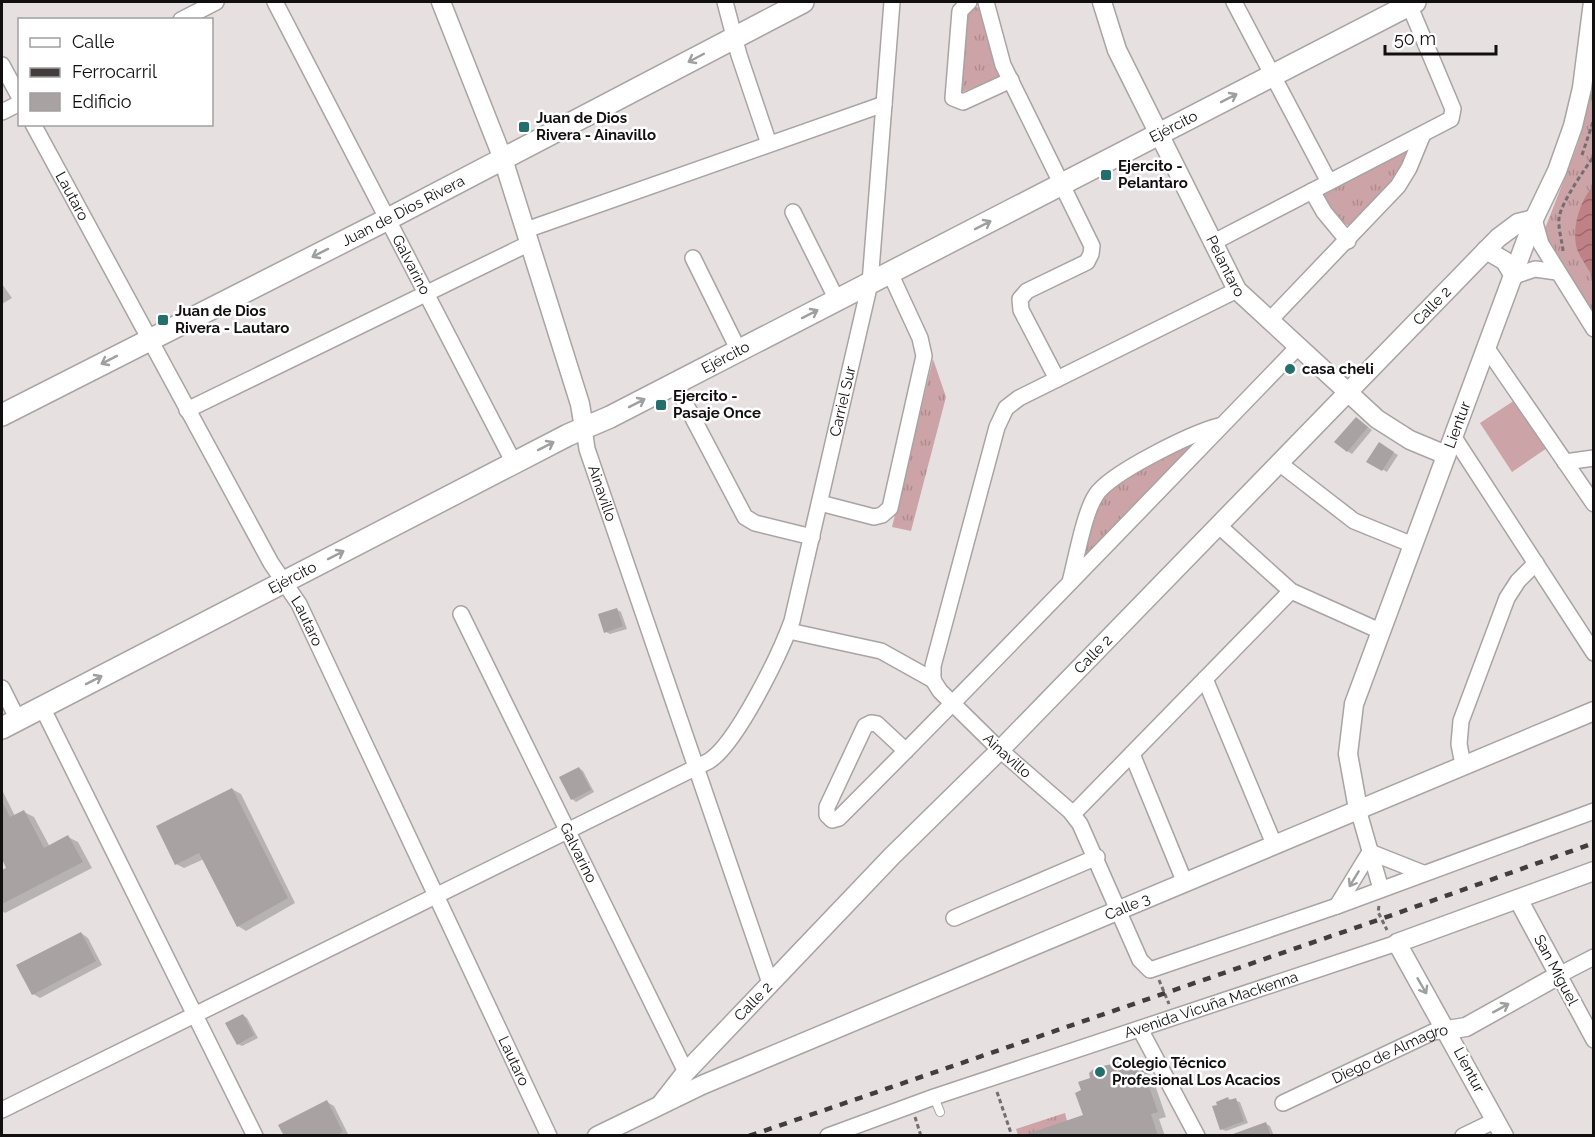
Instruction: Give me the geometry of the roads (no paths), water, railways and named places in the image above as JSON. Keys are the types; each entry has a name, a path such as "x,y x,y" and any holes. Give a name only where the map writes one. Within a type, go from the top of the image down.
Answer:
{"main road":[{"name":"Juan de Dios Rivera","path":"2,415 388,219 803,2"},
{"name":"Ejército","path":"10,724 514,463 675,384 1411,3"}],"street":[{"path":"185,18 216,2"},
{"name":"Galvarino","path":"275,2 514,463"},
{"path":"725,2 769,144"},
{"name":"Carriel Sur","path":"2,1110 696,767 715,757 724,748 789,631 870,283 892,2"},
{"path":"969,2 960,11 953,98 963,102 1011,80"},
{"path":"986,2 997,45 1011,80 1090,243 1092,254 1083,264 1027,291 1022,296 1020,305 1057,379"},
{"name":"Pelantaro","path":"1102,2 1117,50 1237,290 1347,393 1393,430 1446,455"},
{"path":"1234,2 1271,76 1329,182"},
{"name":"Lientur","path":"1381,889 1358,809 1350,771 1350,719 1380,631 1534,219 1557,171 1573,126 1582,88 1593,2"},
{"name":"Ainavillo","path":"445,3 503,159 580,404 587,449 770,983"},
{"path":"1212,243 1448,122 1452,116 1452,106 1411,3"},
{"path":"2,65 18,94"},
{"path":"2,112 18,104"},
{"path":"187,410 427,294 528,236 769,144 884,104"},
{"name":"Lautaro","path":"34,126 148,340 271,563 299,604 549,1136"},
{"path":"1269,321 1348,241 1401,181 1424,135"},
{"path":"1312,191 1324,212 1348,241"},
{"path":"793,212 837,300"},
{"path":"1534,219 1541,244 1593,329"},
{"name":"Calle 2","path":"661,1104 686,1072 892,855 1000,750 1486,250 1511,227 1534,219"},
{"path":"1486,250 1505,261 1514,276 1535,269 1557,272"},
{"path":"693,258 739,351"},
{"path":"820,503 873,517 886,512 891,503 924,356 920,338 890,273"},
{"path":"933,680 933,666 999,420 1012,403 1237,290"},
{"path":"906,751 880,726 871,723 865,726 827,807 827,815 832,820 839,818 906,751 1069,584 1298,347"},
{"path":"1486,347 1593,504"},
{"path":"675,384 742,513 755,523 812,537"},
{"path":"1069,584 1093,500 1106,482 1200,432 1222,426"},
{"path":"1453,436 1593,653"},
{"path":"1565,462 1593,458"},
{"path":"1279,463 1354,521 1413,545"},
{"path":"1218,525 1291,591 1380,631"},
{"path":"1463,765 1459,736 1461,721 1508,598 1518,581 1536,563"},
{"path":"1073,814 1291,591"},
{"name":"Galvarino","path":"460,614 569,830 686,1072 702,1085"},
{"name":"Ainavillo","path":"789,631 881,651 933,680 952,704 1000,750 1073,814 1085,831 1119,911 1150,969 1338,906"},
{"path":"1204,679 1274,844"},
{"path":"2,688 10,724"},
{"path":"42,707 255,1136"},
{"name":"Calle 3","path":"661,1104 1593,711"},
{"path":"1132,754 1185,883"},
{"path":"1338,906 1593,811"},
{"path":"1338,906 1370,852 1423,873"},
{"path":"954,918 1097,857"},
{"name":"Avenida Vicuña Mackenna","path":"828,1136 937,1104 1140,1029 1397,943 1593,871"},
{"name":"San Miguel","path":"1518,899 1593,1040"},
{"name":"Lientur","path":"1397,943 1500,1128"},
{"name":"Diego de Almagro","path":"1283,1104 1433,1032 1466,1027 1593,957"},
{"path":"1140,1029 1197,1136"},
{"path":"597,1136 661,1104"},
{"path":"1463,1136 1500,1128"}],"water":[{"path":"1593,186 1593,278 1577,249 1575,232 1584,199"}],"railway":[{"path":"749,1136 1381,919 1594,843"}],"place":[{"name":"Juan de Dios Rivera - Ainavillo","path":"524,127"},
{"name":"Ejercito - Pelantaro","path":"1106,175"},
{"name":"Juan de Dios Rivera - Lautaro","path":"163,320"},
{"name":"casa cheli","path":"1290,369"},
{"name":"Ejercito - Pasaje Once","path":"661,405"},
{"name":"Colegio Técnico Profesional Los Acacios","path":"1100,1072"}]}
